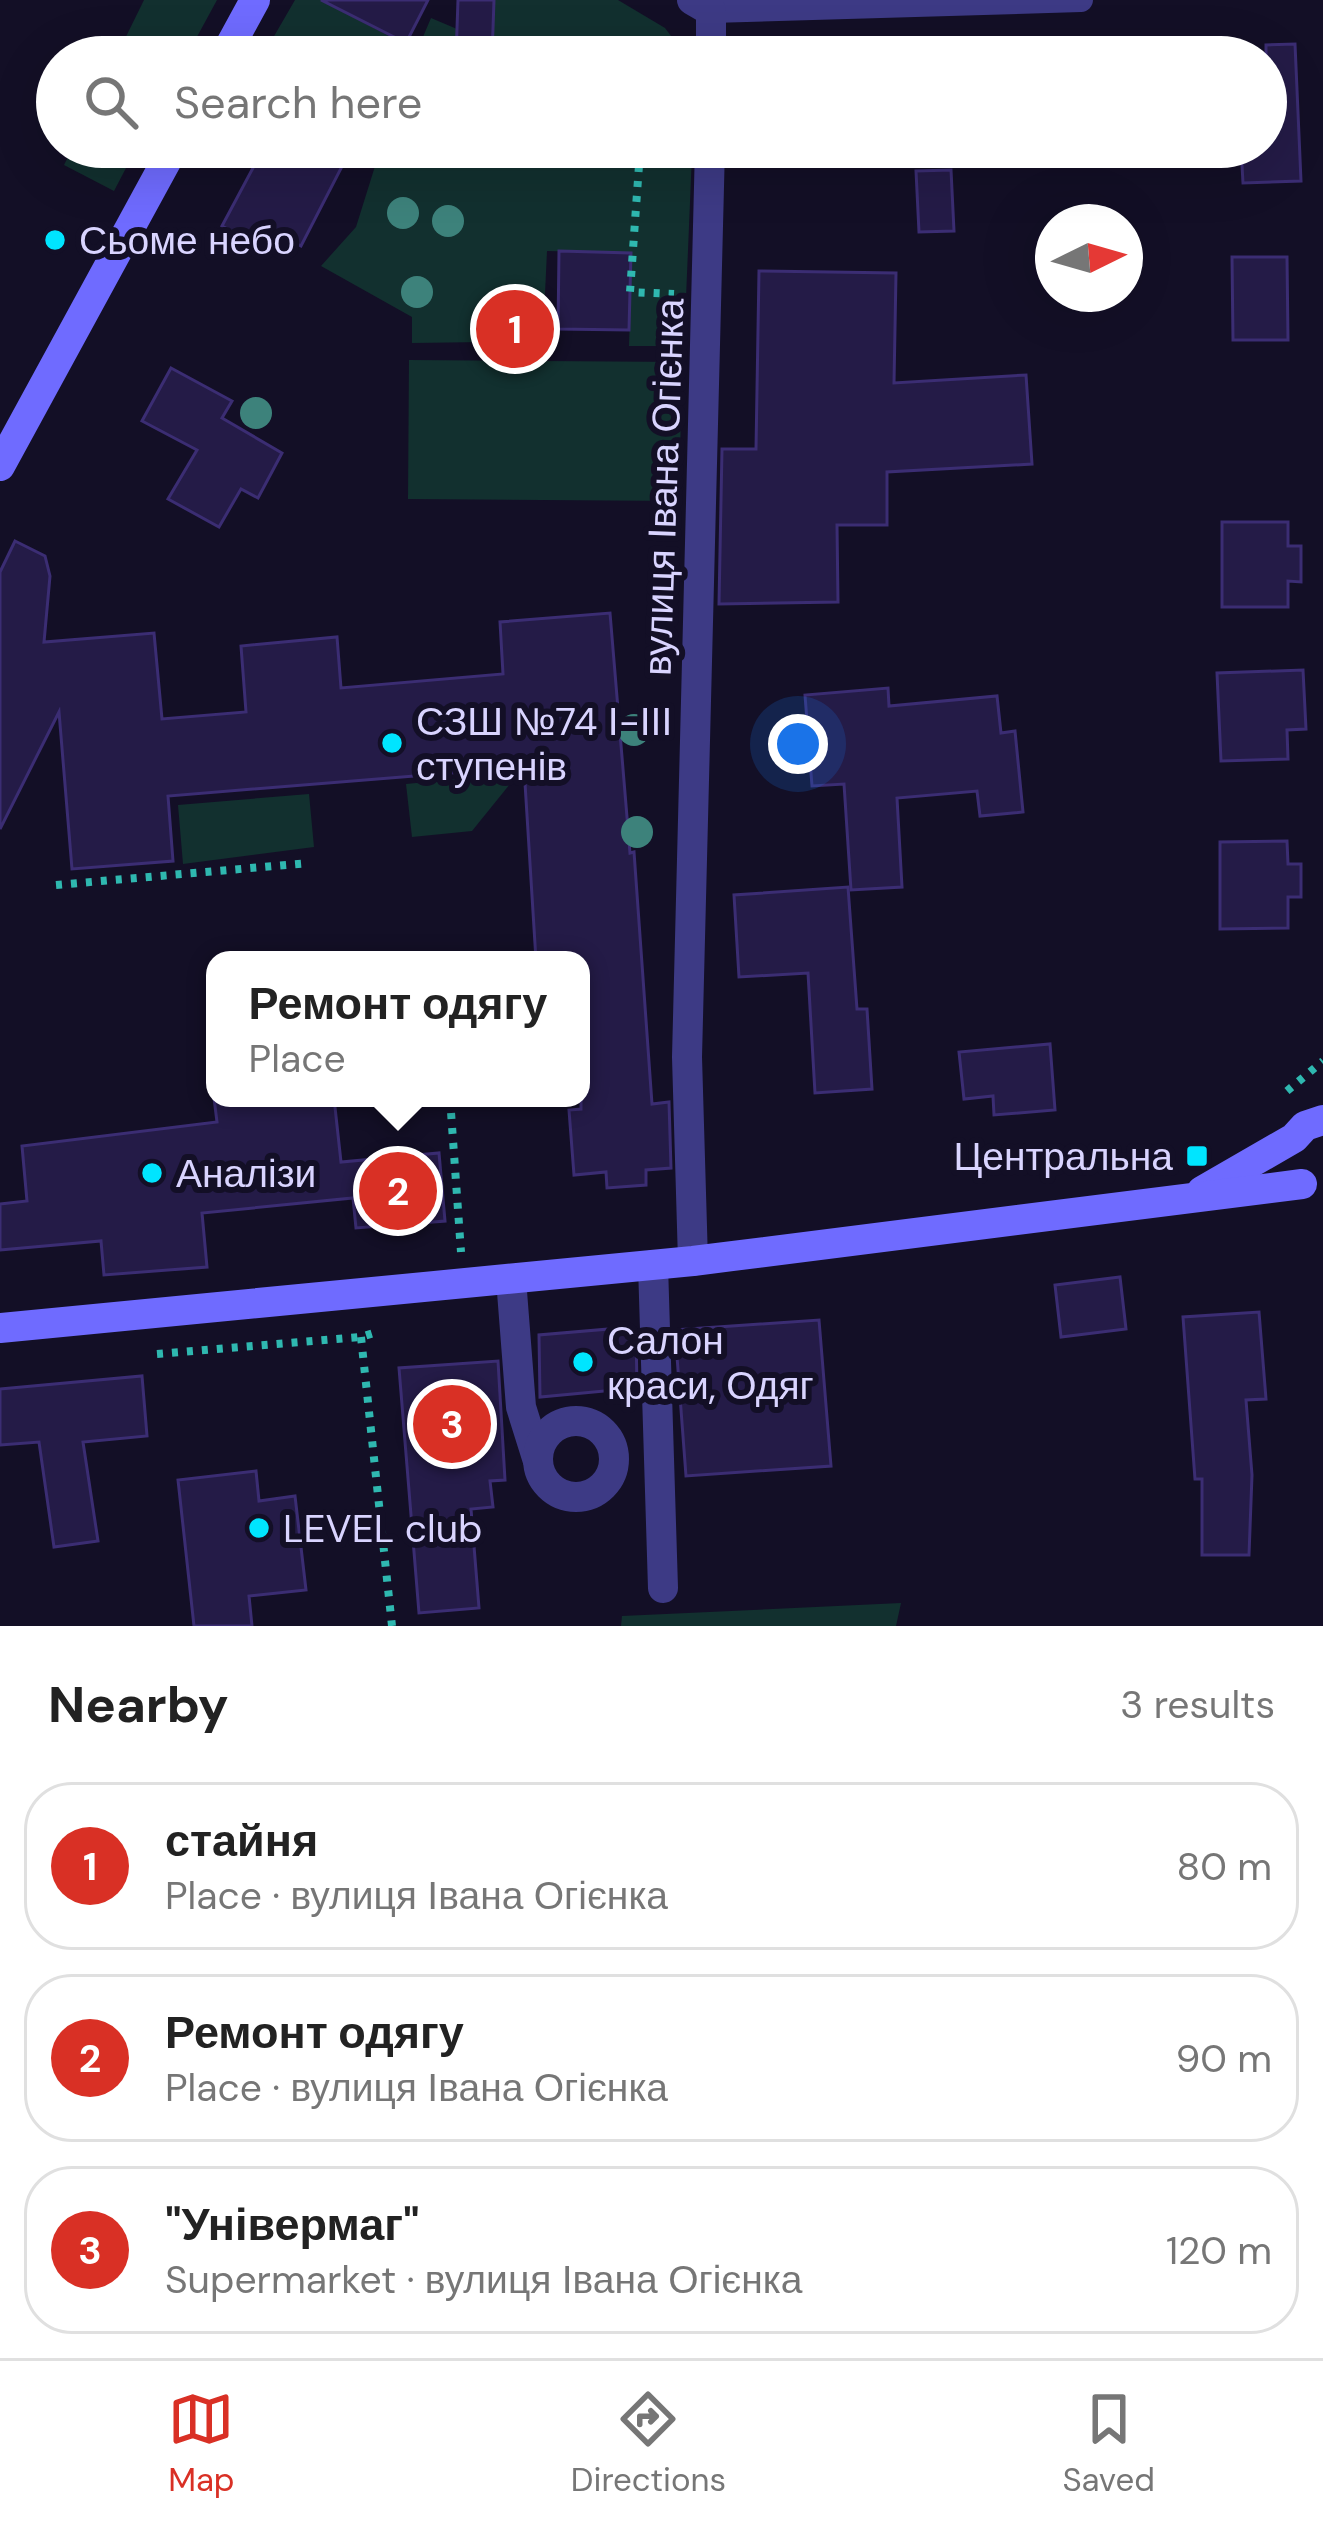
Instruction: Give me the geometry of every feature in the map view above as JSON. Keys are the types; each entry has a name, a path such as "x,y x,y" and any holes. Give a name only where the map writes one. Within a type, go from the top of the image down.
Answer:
{"street":[{"path":"235,36 255,0"},
{"path":"702,5 707,36"},
{"path":"0,466 163,168"},
{"name":"вулиця Івана Огієнка","path":"692,1261 687,1057 709,168"},
{"path":"1186,1200 1294,1138 1305,1126 1323,1120"},
{"path":"1294,1138 1289,1154 1292,1170 1315,1192"},
{"path":"0,1328 692,1261 1186,1200 1315,1192"},
{"path":"652,1265 663,1588"},
{"path":"511,1279 520,1406 537,1458"}],"lane":[{"path":"702,5 1081,0"}],"path":[{"path":"630,292 639,168"},
{"path":"56,885 309,863"},
{"path":"450,1107 461,1253"},
{"path":"357,1294 392,1626"}],"green space":[{"path":"144,0 217,0 197,36 126,36"},
{"path":"295,0 341,0 338,9 389,36 274,36"},
{"path":"494,0 618,0 671,36 493,36"},
{"path":"431,18 457,29 457,36 423,36"},
{"path":"70,168 126,168 114,191"},
{"path":"374,168 691,168 684,346 629,346 632,253 547,251 544,315 487,312 485,342 412,343 412,317 321,266 356,227"},
{"path":"409,360 681,362 680,501 408,499"},
{"path":"519,773 472,831 412,837 406,784"},
{"path":"309,794 314,847 183,864 178,805"},
{"path":"901,1603 896,1626 621,1626 622,1616"}],"building":[{"path":"321,0 428,0 410,36 392,36"},
{"path":"458,0 494,0 493,36 457,36"},
{"path":"1287,44 1295,44 1301,181 1243,183 1242,168 1287,168"},
{"path":"253,168 341,168 301,246 284,237 274,254 222,226"},
{"path":"951,170 954,231 919,232 916,171"},
{"path":"559,251 631,253 629,330 558,329"},
{"path":"1232,257 1287,257 1288,340 1233,340"},
{"path":"759,271 896,273 894,383 1026,375 1032,464 887,472 887,525 837,525 838,602 719,604 722,449 756,449"},
{"path":"171,368 232,401 222,418 282,453 258,498 241,489 219,527 168,499 197,450 142,421"},
{"path":"1222,522 1288,522 1288,546 1301,546 1301,582 1288,581 1288,607 1222,607"},
{"path":"15,541 45,556 50,576 44,642 154,633 162,719 246,712 241,646 337,637 341,688 503,674 500,622 610,613 652,1104 669,1102 671,1168 646,1170 646,1185 607,1188 606,1172 574,1175 569,1110 590,1107 590,951 535,951 524,767 168,796 173,861 72,869 59,712 0,829 0,572"},
{"path":"1303,670 1306,729 1287,730 1288,759 1221,761 1217,673"},
{"path":"888,688 889,706 997,696 1001,733 1015,731 1023,812 980,816 977,791 897,798 902,887 851,890 844,784 812,786 805,695"},
{"path":"1287,841 1288,864 1301,864 1301,897 1288,897 1288,928 1220,929 1220,842"},
{"path":"848,887 857,1009 867,1009 872,1089 815,1093 808,973 739,977 734,895"},
{"path":"1050,1044 1055,1110 994,1115 993,1096 964,1099 959,1052"},
{"path":"215,1107 335,1107 341,1162 439,1153 445,1221 356,1228 353,1198 202,1213 207,1267 104,1275 101,1241 0,1250 0,1204 27,1201 22,1146 217,1122"},
{"path":"1120,1277 1126,1329 1061,1337 1055,1285"},
{"path":"1259,1312 1266,1399 1246,1400 1252,1475 1249,1555 1202,1555 1202,1479 1195,1479 1183,1317"},
{"path":"819,1320 831,1466 686,1476 675,1330"},
{"name":"Салон краси, Одяг","path":"621,1328 621,1334 636,1333 637,1388 540,1397 539,1335"},
{"path":"498,1361 505,1480 490,1481 493,1507 471,1509 479,1608 419,1613 399,1368"},
{"path":"142,1376 147,1436 83,1442 98,1541 54,1547 39,1442 0,1445 0,1389"},
{"path":"256,1471 259,1501 295,1496 306,1590 249,1596 252,1626 194,1626 178,1480"}],"place":[{"name":"Сьоме небо","path":"55,240"},
{"name":"стайня","path":"515,329"},
{"name":"СЗШ №74 І-ІІІ ступенів","path":"392,743"},
{"name":"Центральна","path":"1197,1156"},
{"name":"Аналізи","path":"152,1173"},
{"name":"Ремонт одягу","path":"398,1191"},
{"name":"Салон краси, Одяг","path":"583,1362"},
{"name":"\"Універмаг\"","path":"452,1424"},
{"name":"LEVEL club","path":"259,1528"}]}
